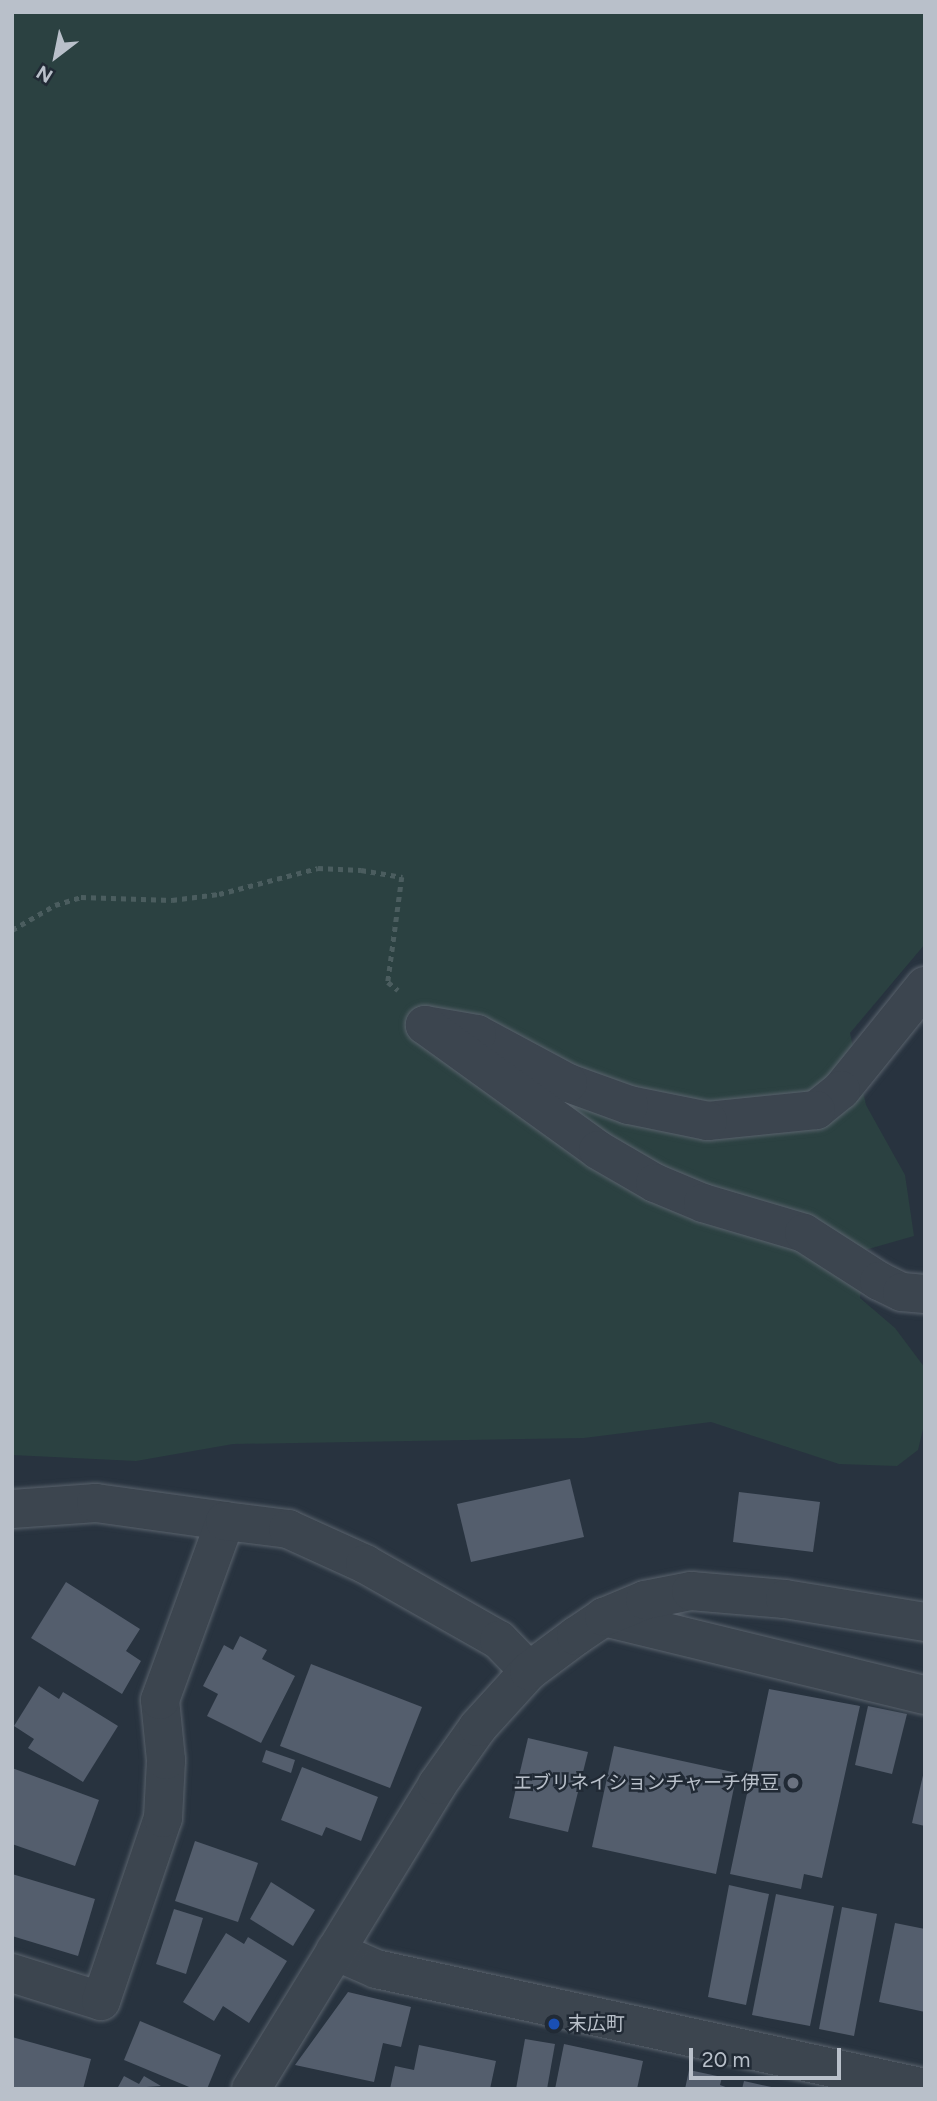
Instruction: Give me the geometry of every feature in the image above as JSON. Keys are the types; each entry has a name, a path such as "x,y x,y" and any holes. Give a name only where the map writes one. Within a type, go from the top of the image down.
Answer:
{"street":[{"path":"925,986 841,1090 816,1110 708,1121 629,1105 568,1083 477,1034 425,1024 598,1150 654,1183 703,1203 804,1233 879,1281 902,1292 925,1294"},
{"path":"12,1508 96,1503 288,1529 365,1564 499,1640 529,1671"},
{"path":"12,1972 101,2001 163,1818 166,1760 160,1700 225,1521"},
{"path":"251,2089 437,1785 478,1727 529,1671 604,1617 645,1600 691,1591 785,1599 925,1622"},
{"path":"604,1617 925,1695"},
{"path":"335,1951 376,1969 925,2088"}],"path":[{"path":"12,930 55,905 81,897 173,900 219,894 318,868 402,877 388,982 441,1027"}],"green space":[{"path":"12,12 925,12 925,944 850,1033 866,1105 905,1175 914,1236 865,1250 860,1298 895,1328 925,1368 925,1421 918,1450 897,1466 839,1464 711,1422 584,1438 233,1444 136,1461 12,1455"}],"building":[{"path":"570,1479 584,1537 471,1562 457,1504"},
{"path":"739,1492 820,1502 813,1552 733,1542"},
{"path":"66,1582 140,1629 126,1651 141,1661 122,1694 31,1638"},
{"path":"240,1636 267,1650 262,1659 295,1676 261,1743 207,1716 218,1694 203,1686 224,1645 233,1650"},
{"path":"311,1664 422,1707 390,1788 280,1746"},
{"path":"39,1686 59,1699 63,1692 118,1726 83,1782 28,1748 34,1739 14,1726"},
{"path":"769,1689 860,1706 822,1878 804,1874 801,1889 730,1874"},
{"path":"868,1706 907,1714 892,1774 855,1765"},
{"path":"528,1738 588,1752 568,1832 509,1818"},
{"path":"614,1746 737,1773 716,1874 592,1847"},
{"path":"266,1750 295,1760 291,1773 262,1762"},
{"path":"302,1767 378,1797 361,1841 326,1827 322,1836 281,1820"},
{"path":"12,1768 99,1800 75,1866 12,1844"},
{"path":"925,1771 925,1826 912,1823"},
{"path":"195,1841 258,1863 238,1922 175,1901"},
{"path":"12,1874 95,1899 78,1956 12,1936"},
{"path":"271,1882 315,1910 293,1946 250,1919"},
{"path":"729,1885 769,1894 746,2005 708,1997"},
{"path":"776,1894 834,1906 810,2026 752,2015"},
{"path":"842,1907 877,1914 854,2036 819,2029"},
{"path":"174,1909 203,1918 186,1974 156,1964"},
{"path":"895,1923 925,1929 925,2012 879,2002"},
{"path":"226,1933 244,1944 248,1937 287,1961 249,2023 223,2006 214,2021 183,2002"},
{"path":"348,1992 411,2007 401,2047 383,2043 374,2082 295,2065"},
{"path":"140,2021 221,2055 207,2089 194,2089 124,2060"},
{"path":"12,2037 91,2059 83,2089 12,2089"},
{"path":"525,2039 555,2044 547,2089 516,2089"},
{"path":"564,2044 643,2061 637,2089 555,2089"},
{"path":"419,2045 496,2061 490,2089 390,2089 395,2066 414,2070"},
{"path":"689,2070 722,2077 720,2085 731,2089 685,2089"},
{"path":"124,2076 139,2084 144,2076 161,2086 117,2089"},
{"path":"744,2081 776,2088 742,2089"}],"place":[{"name":"エブリネイションチャーチ伊豆","path":"793,1783"},
{"name":"末広町","path":"554,2024"}]}
